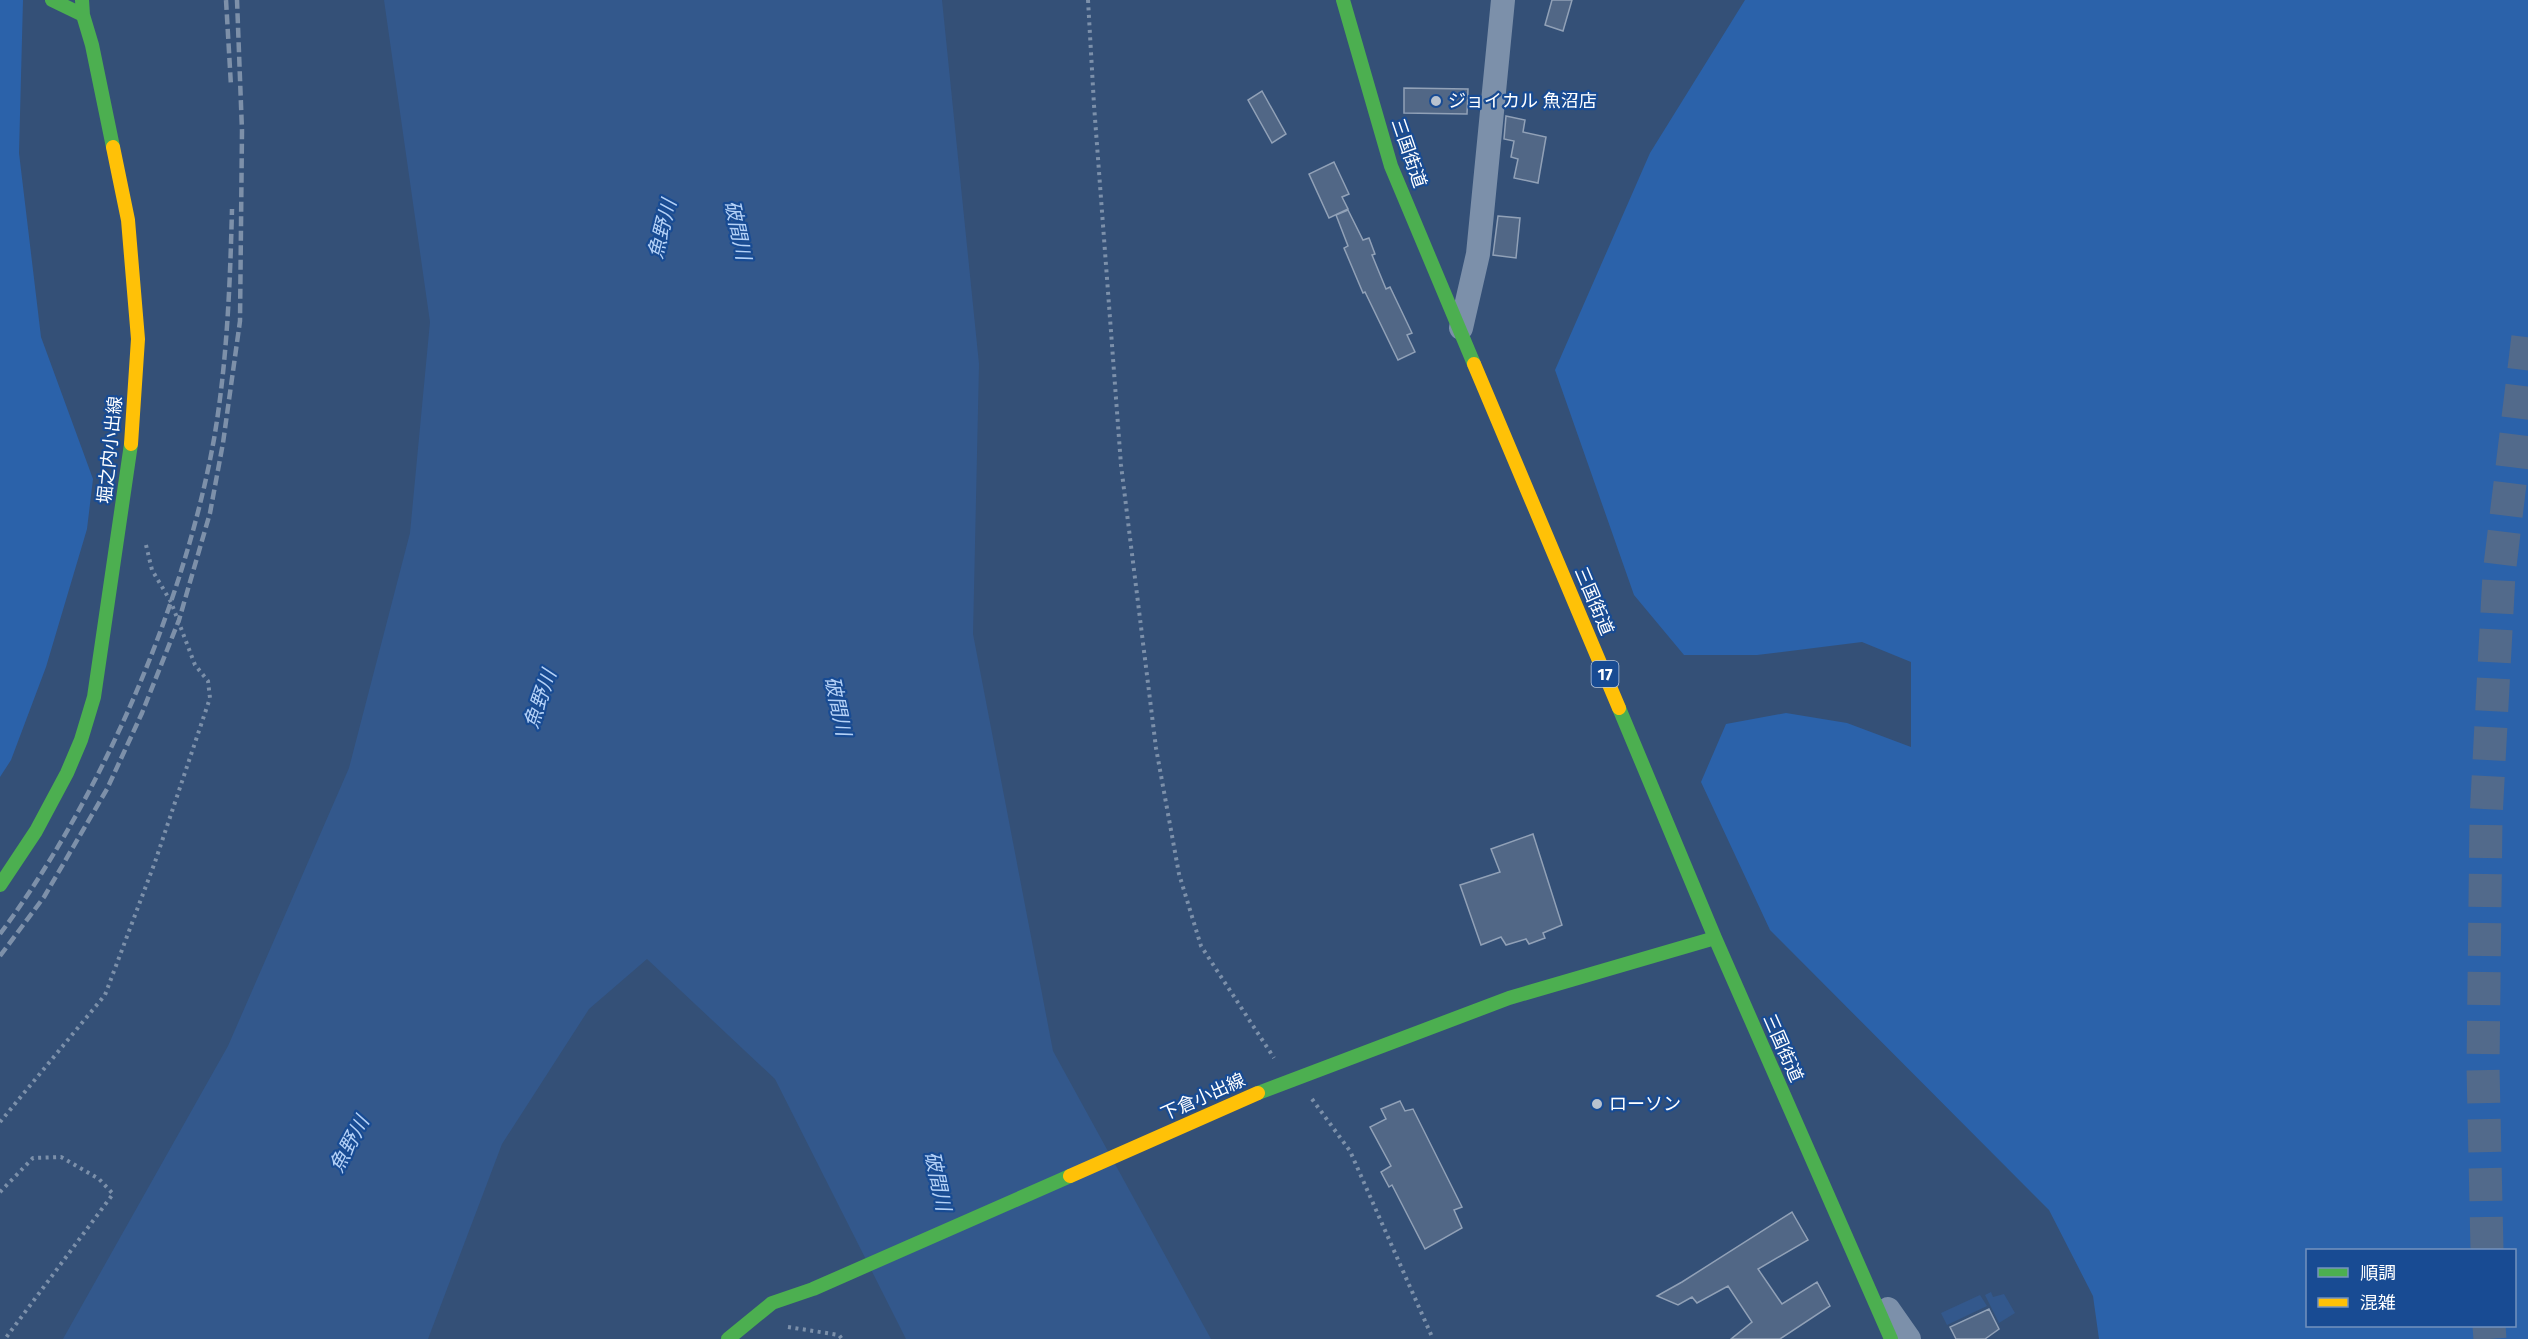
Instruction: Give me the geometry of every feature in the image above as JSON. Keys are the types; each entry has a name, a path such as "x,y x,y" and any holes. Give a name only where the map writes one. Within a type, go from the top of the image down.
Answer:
{"main road":[{"path":"52,0 83,15"},
{"name":"堀之内小出線","path":"0,885 36,831 81,740 94,696 103,647 130,455 138,339 129,220 92,45 83,15 82,0"},
{"name":"三国街道","path":"1343,0 1391,166 1461,328 1715,938 1890,1339"},
{"name":"下倉小出線","path":"728,1339 772,1303 813,1289 1292,1078 1509,998 1715,938"}],"street":[{"path":"1461,328 1478,254 1503,0"},
{"path":"1858,1265 1909,1339"}],"path":[{"path":"1088,0 1121,465 1155,737 1177,862 1201,946 1292,1078 1350,1151 1433,1339"},
{"path":"0,1122 105,995 155,862 210,698 208,681 195,665 171,602 152,570 145,542"},
{"path":"0,1192 33,1158 61,1157 99,1179 113,1194 5,1339"},
{"path":"778,1325 839,1335 842,1339"}],"shaded area":[{"path":"0,0 23,0 19,153 41,337 93,479 87,529 46,667 11,760 0,777"},
{"path":"1745,0 2528,0 2528,1339 2099,1339 2093,1296 2049,1210 1770,930 1701,782 1726,724 1786,713 1847,723 1911,747 1911,662 1862,642 1757,655 1684,655 1634,595 1555,370 1650,153"}],"water":[{"path":"384,0 942,0 979,364 973,634 1053,1051 1211,1339 906,1339 775,1079 647,959 589,1009 502,1144 428,1339 63,1339 228,1046 349,768 410,533 430,322"},
{"path":"1991,1292 1993,1297 2004,1294 2015,1313 1999,1323 1985,1295"},
{"path":"1980,1295 1987,1306 1947,1325 1941,1313"}],"building":[{"path":"1552,0 1572,0 1563,31 1545,25"},
{"name":"ジョイカル 魚沼店","path":"1404,88 1468,89 1467,114 1404,113"},
{"path":"1262,91 1286,134 1272,143 1248,100"},
{"path":"1506,116 1525,120 1523,132 1546,137 1538,183 1514,178 1518,159 1511,157 1514,141 1504,139"},
{"path":"1334,162 1349,194 1342,197 1348,209 1329,218 1309,174"},
{"path":"1348,210 1363,240 1369,238 1375,254 1372,255 1386,289 1390,287 1412,333 1407,335 1415,352 1398,360 1365,292 1363,293 1344,248 1348,246 1336,215"},
{"path":"1498,216 1520,218 1516,258 1493,255"},
{"path":"1533,834 1562,925 1543,933 1545,938 1529,944 1526,939 1506,945 1501,937 1481,945 1460,885 1500,872 1491,849"},
{"path":"1400,1101 1405,1111 1413,1109 1462,1207 1454,1210 1462,1228 1425,1249 1392,1185 1389,1187 1381,1172 1391,1166 1370,1127 1386,1119 1381,1109"},
{"path":"1792,1212 1808,1240 1758,1269 1782,1304 1817,1282 1830,1306 1780,1339 1731,1339 1752,1322 1728,1286 1697,1303 1692,1297 1678,1305 1657,1296 1682,1282"},
{"path":"1989,1309 1999,1329 1985,1339 1956,1339 1950,1327"}],"tunnel":[{"path":"2487,1249 2483,1067 2486,818 2499,574 2528,336"},
{"path":"2489,1327 2490,1339"}],"railway":[{"path":"226,0 231,86"},
{"path":"0,956 44,897 107,789 142,713 179,620 210,513 223,443 240,321 242,131 237,0"},
{"path":"0,934 37,881 72,823 104,762 134,698 160,633 182,568 200,503 214,439 222,382 232,209"}],"traffic: fast":[{"path":"52,0 83,15"},
{"path":"82,0 83,15 92,45 113,147"},
{"path":"1343,0 1391,166 1474,364"},
{"path":"0,885 36,831 67,773 81,740 94,697 131,444"},
{"path":"1619,708 1715,938 1891,1339"},
{"path":"1258,1093 1509,998 1715,938"},
{"path":"728,1339 772,1303 813,1289 1070,1176"}],"traffic: slow":[{"path":"113,147 128,220 138,339 131,444"},
{"path":"1474,364 1619,708"},
{"path":"1070,1176 1258,1093"}],"place":[{"name":"ジョイカル 魚沼店","path":"1436,101"},
{"name":"ローソン","path":"1597,1104"}],"water label":[{"name":"魚野川","path":"662,229"},
{"name":"破間川","path":"738,230"},
{"name":"魚野川","path":"540,699"},
{"name":"破間川","path":"838,706"},
{"name":"魚野川","path":"349,1144"},
{"name":"破間川","path":"938,1181"}]}
